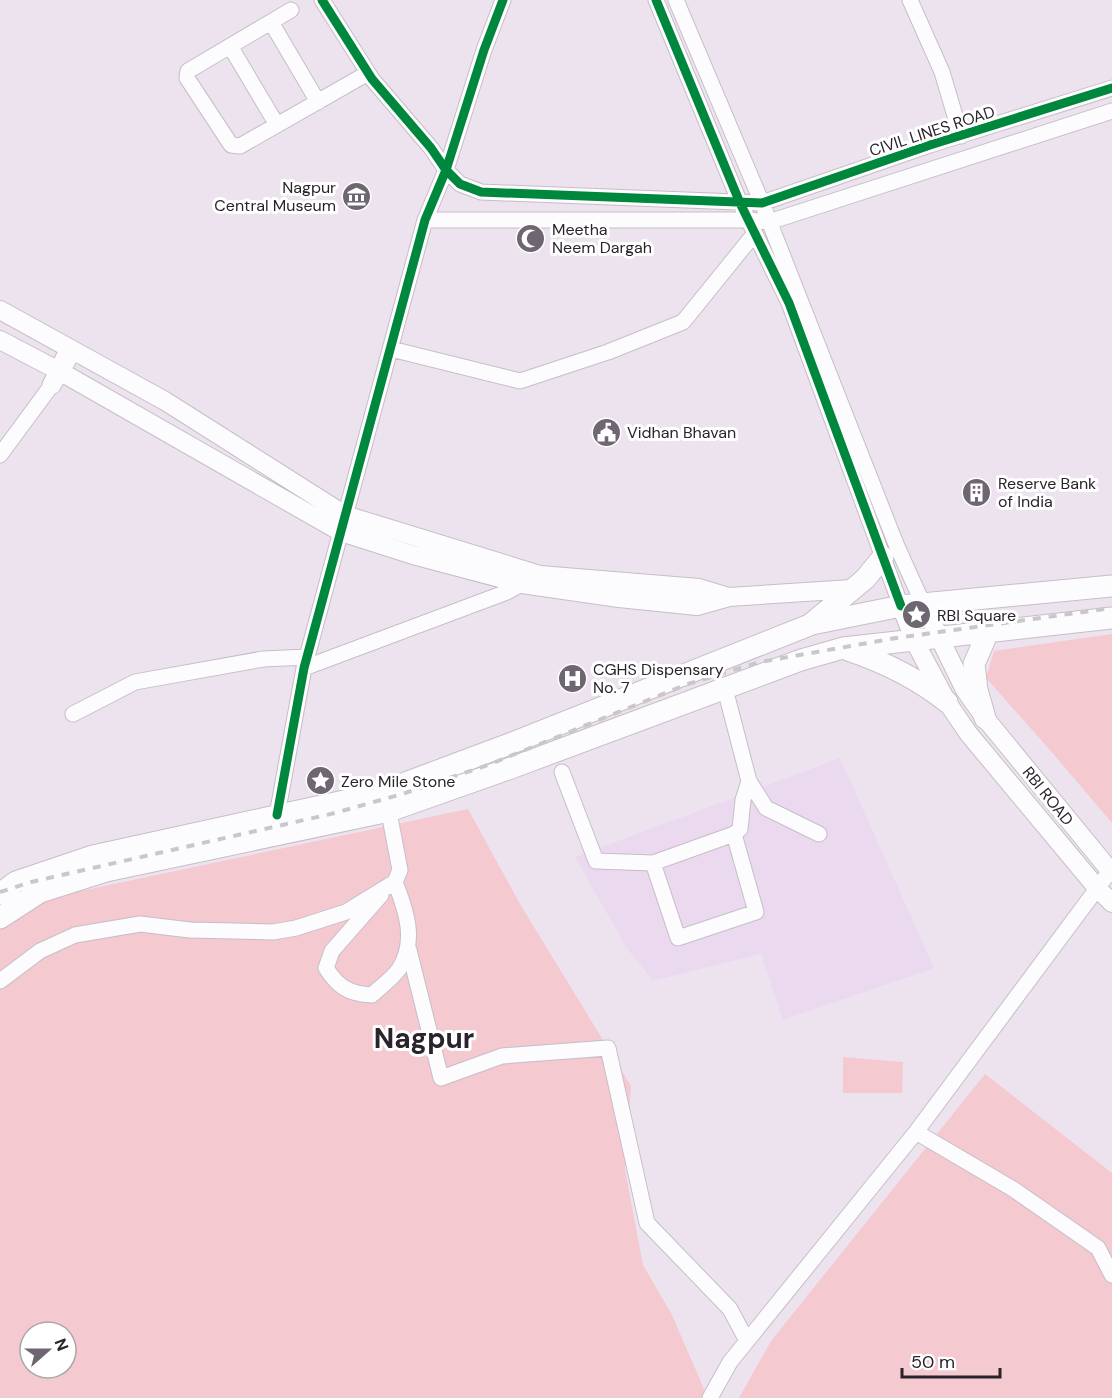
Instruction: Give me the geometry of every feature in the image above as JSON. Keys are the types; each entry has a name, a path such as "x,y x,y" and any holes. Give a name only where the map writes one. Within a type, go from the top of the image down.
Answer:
{"highway":[{"path":"812,624 864,579 883,557"},
{"path":"3,886 93,856 278,815 387,800 512,743 812,624 901,606 1112,586"},
{"path":"0,918 40,892 106,870 511,768 801,660 843,648 1112,618"},
{"path":"985,718 977,690 974,664 988,632"},
{"path":"843,648 876,659 905,673 927,686 947,702"}],"main road":[{"path":"0,310 152,394 343,524 540,575 699,588 729,597"},
{"path":"0,340 56,376 136,415 343,524 413,555 522,584 697,606 729,597 852,589"},
{"path":"136,415 152,394"},
{"name":"RBI ROAD","path":"923,604 965,690 985,718 1111,872"},
{"path":"901,606 914,639 947,702 968,733 1096,888 1112,903"}],"street":[{"name":"CIVIL LINES ROAD","path":"322,0 368,73 431,148 446,170 460,184 480,192 762,203 1112,88"},
{"path":"278,815 305,663 425,220 446,170 484,50 503,0"},
{"path":"656,0 740,203 789,303 901,606"},
{"path":"676,0 762,203 896,544 923,604"},
{"path":"910,0 942,72 961,136"},
{"path":"291,10 188,70 187,78 231,145 240,146 368,73"},
{"path":"271,22 318,102"},
{"path":"230,46 276,125"},
{"path":"425,220 752,226 1112,111"},
{"path":"391,349 520,381 608,352 682,322 752,226"},
{"path":"0,455 56,376 71,350"},
{"path":"73,714 135,682 263,658 305,663 507,592 540,575"},
{"path":"725,689 749,781 766,808 819,834"},
{"path":"562,772 596,861 653,863 734,834 740,829 743,800 749,781"},
{"path":"387,800 399,870 392,884 332,951 326,968 336,983 357,994 372,995 398,970 409,950"},
{"path":"653,863 678,938 756,912 734,834"},
{"path":"710,1398 730,1362 916,1132 1096,888 1111,872"},
{"path":"392,884 405,908 409,950 441,1078 502,1056 608,1048 647,1223 730,1309 747,1341"},
{"path":"0,981 40,951 75,935 140,924 190,930 260,933 296,928 346,912 392,884"},
{"path":"916,1132 1013,1189 1098,1248 1112,1273"}],"shaded area":[{"path":"1112,634 1112,823 986,678 994,651"},
{"path":"840,758 934,968 783,1020 761,954 653,981 626,947 575,857"},
{"path":"468,809 520,904 631,1086 625,1170 643,1265 671,1313 708,1398 0,1398 0,919 57,896"},
{"path":"843,1057 903,1062 902,1093 843,1093"},
{"path":"985,1074 1112,1173 1112,1398 739,1398 771,1341"}],"railway":[{"path":"0,892 31,882 335,813 402,794 488,765 688,684 760,662 896,638 1112,608"}],"cycle path":[{"path":"322,0 372,79 431,148 446,170 460,184 481,192 762,203 930,145 1112,88"},
{"path":"277,815 304,668 425,220 446,170 484,50 503,0"},
{"path":"656,0 740,203 789,303 901,606"}],"place":[{"name":"Nagpur Central Museum","path":"357,196"},
{"name":"Meetha Neem Dargah","path":"531,238"},
{"name":"Vidhan Bhavan","path":"606,432"},
{"name":"Reserve Bank of India","path":"977,492"},
{"name":"RBI Square","path":"916,615"},
{"name":"CGHS Dispensary No. 7","path":"572,678"},
{"name":"Zero Mile Stone","path":"320,781"}],"district":[{"name":"Nagpur","path":"424,1038"}]}
